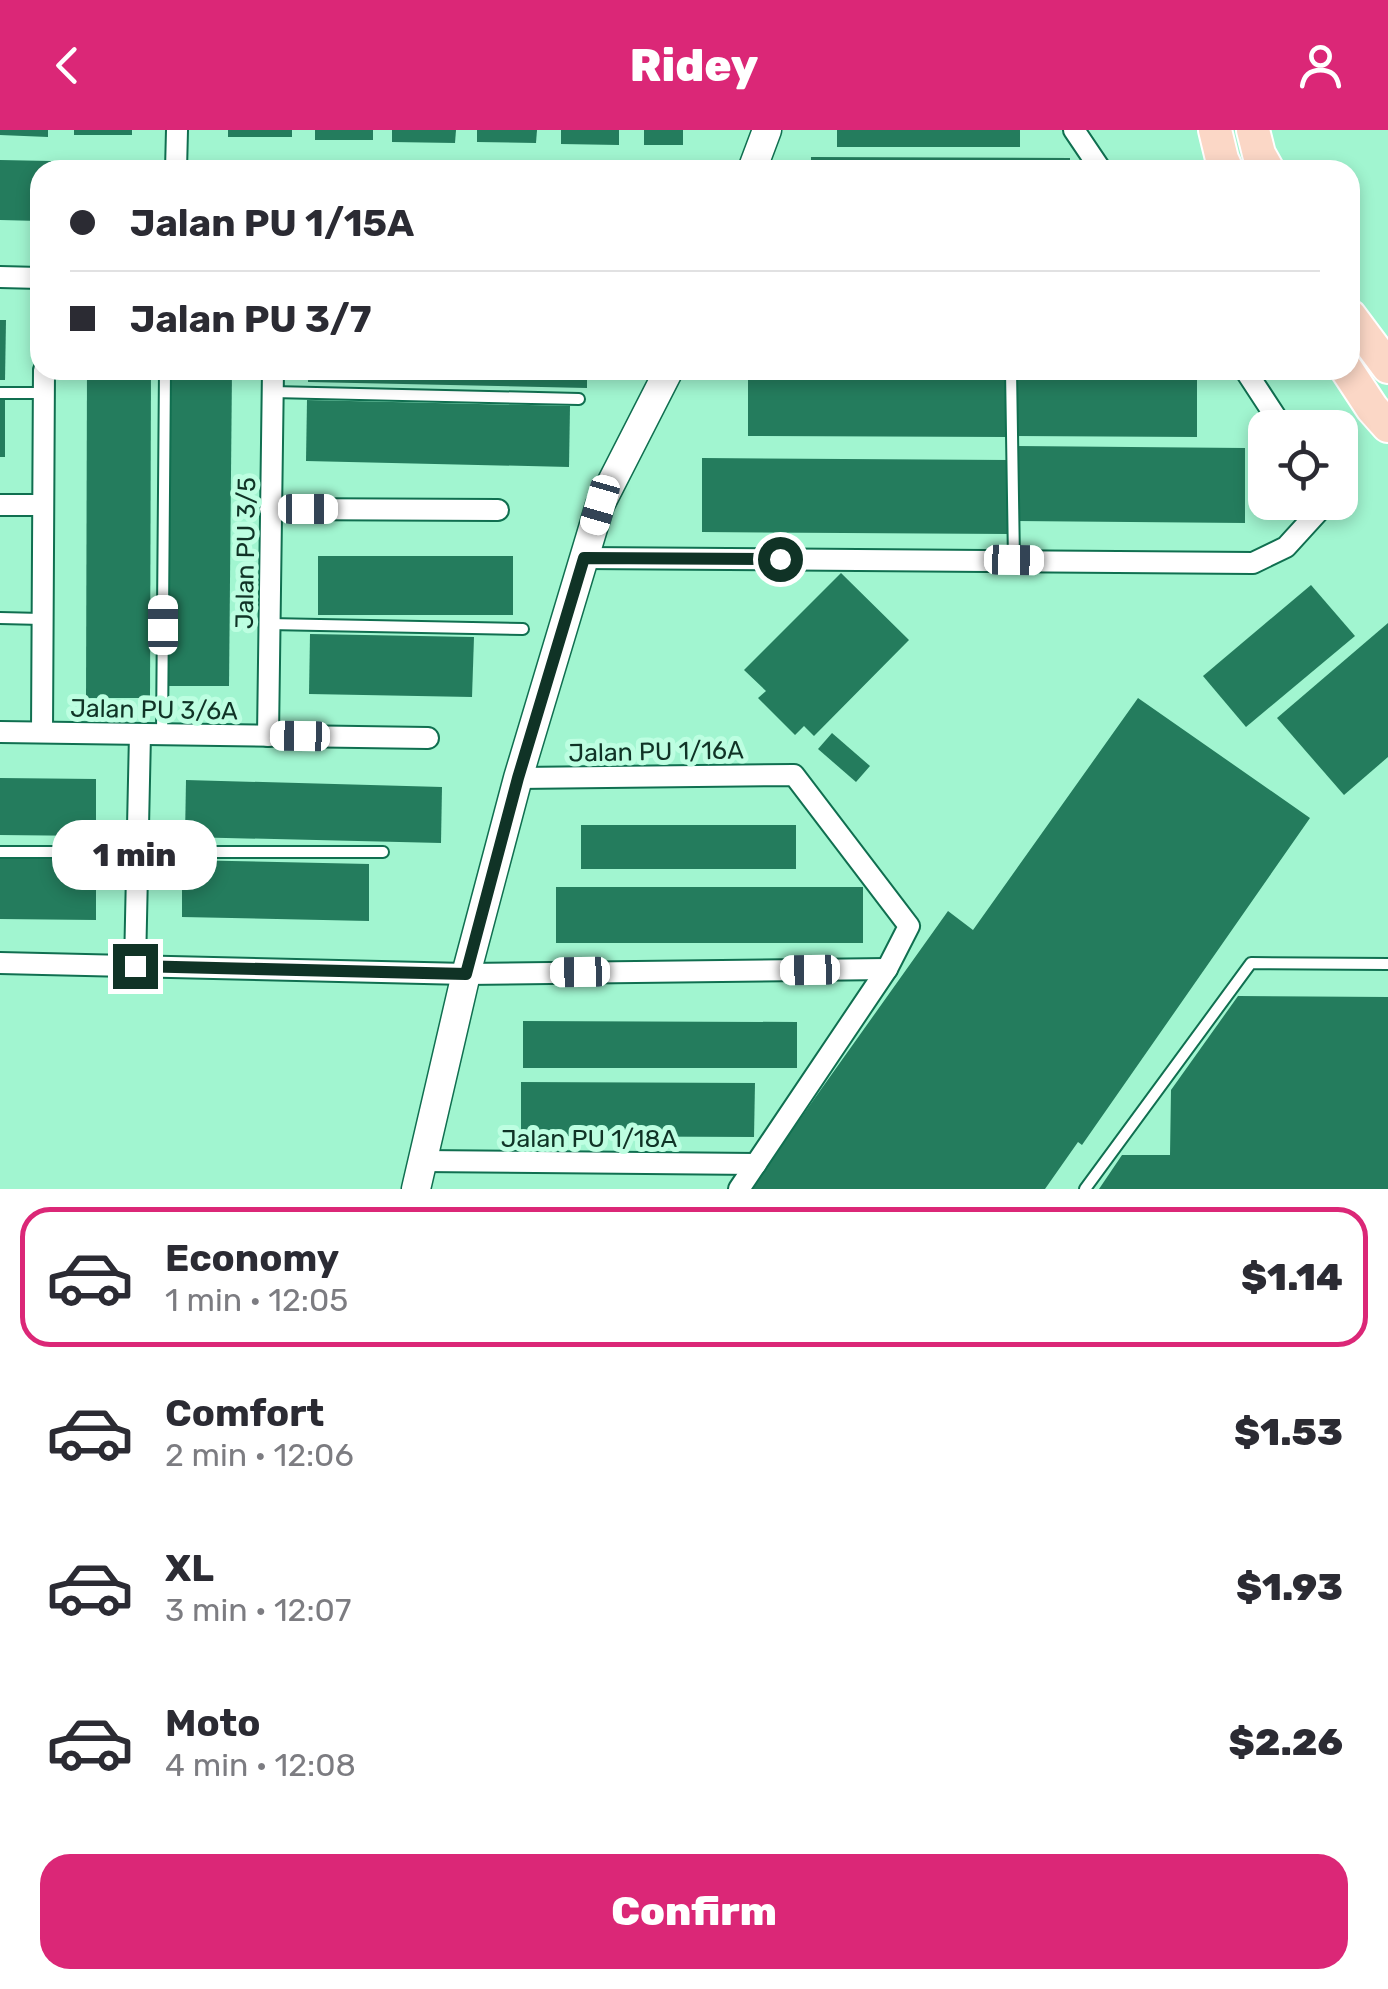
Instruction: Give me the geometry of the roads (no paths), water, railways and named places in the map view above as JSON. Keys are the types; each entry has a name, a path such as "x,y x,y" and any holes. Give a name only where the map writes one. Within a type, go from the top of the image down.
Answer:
{"main road":[{"path":"1215,130 1222,160"},
{"path":"1253,130 1263,160"},
{"path":"1360,329 1388,367"},
{"path":"1354,380 1388,426"}],"street":[{"path":"176,160 177,130"},
{"path":"756,160 768,130"},
{"path":"1074,130 1094,160"},
{"path":"0,278 30,278"},
{"path":"42,732 44,380"},
{"name":"Jalan PU 3/5","path":"268,736 273,380"},
{"path":"416,1189 466,974 518,778 600,505 665,380"},
{"path":"1251,380 1272,410"},
{"path":"0,504 42,505"},
{"path":"270,509 498,510"},
{"path":"584,558 1253,562 1286,547 1311,520"},
{"name":"Jalan PU 3/6A","path":"0,732 428,738"},
{"path":"135,966 140,734"},
{"name":"Jalan PU 1/16A","path":"518,778 794,775 909,926 887,969"},
{"path":"0,963 466,974 887,969"},
{"path":"739,1189 887,969"},
{"name":"Jalan PU 1/18A","path":"422,1161 756,1164"}],"lane":[{"path":"162,734 165,380"},
{"path":"1011,380 1014,560"},
{"path":"272,392 579,399"},
{"path":"0,393 44,393"},
{"path":"0,618 42,619"},
{"path":"268,624 523,629"},
{"path":"0,852 383,852"},
{"path":"1085,1189 1252,963 1388,964"}]}
